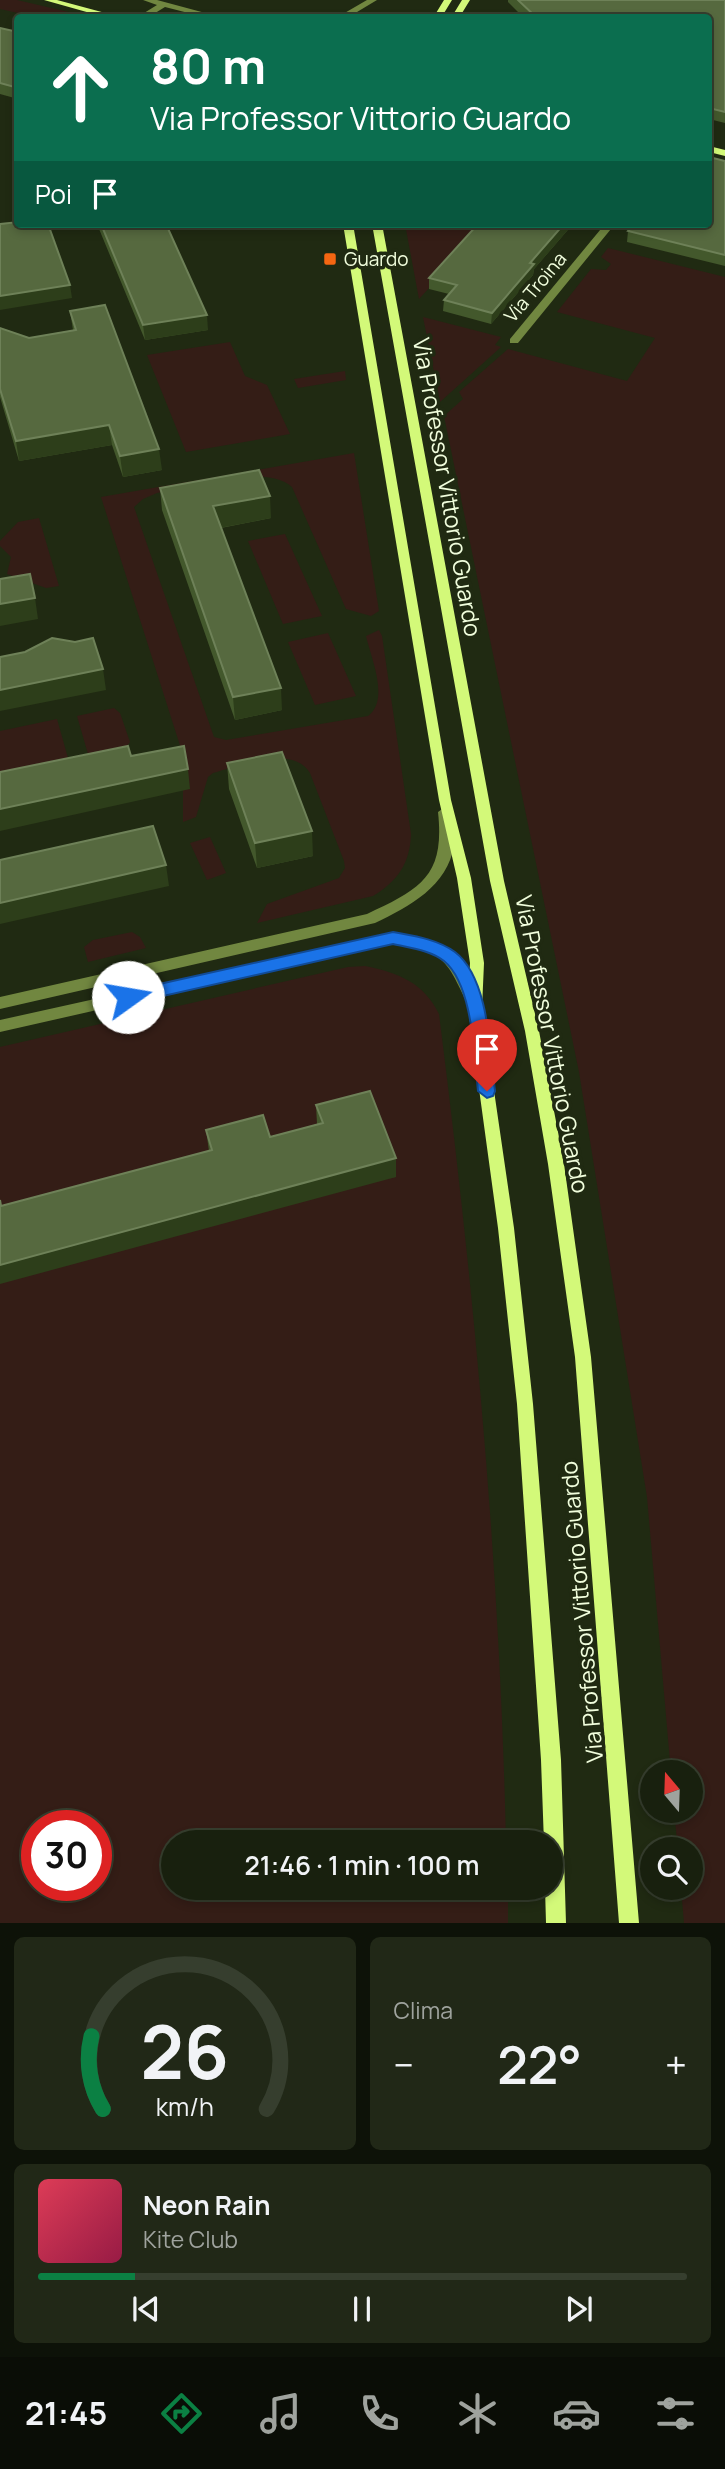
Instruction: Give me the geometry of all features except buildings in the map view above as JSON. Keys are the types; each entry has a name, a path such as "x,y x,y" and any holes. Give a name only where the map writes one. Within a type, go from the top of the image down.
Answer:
{"street":[{"path":"48,0 104,14"},
{"path":"178,7 192,0"},
{"path":"347,14 373,0"},
{"path":"144,14 157,2 205,14"},
{"name":"Via Professor Vittorio Guardo","path":"349,228 445,800 464,878 477,963 475,1008 506,1228 525,1404 551,1760 556,1923"},
{"name":"Via Professor Vittorio Guardo","path":"378,228 499,891 532,1031 556,1164 583,1357 629,1923"},
{"name":"Via Troina","path":"514,341 607,228"},
{"path":"0,1003 370,919 396,907 423,888 439,868 447,848 445,800"},
{"path":"0,1026 393,938 430,946 450,957 466,976 475,1008"}],"shaded area":[{"path":"0,0 17,0 77,14 22,14 0,9"},
{"path":"406,228 483,228 419,299"},
{"path":"608,248 725,277 725,1923 684,1923 682,1900 703,1900 703,1837 677,1837 675,1824 704,1824 704,1760 670,1760 647,1497 579,1072 444,416 463,399 459,392 508,349 627,381 655,338 557,312 591,269 606,270 611,264 601,257"},
{"path":"423,317 501,337 495,345 501,347 440,402"},
{"path":"230,342 245,376 267,385 290,434 186,452 147,355"},
{"path":"345,371 346,380 298,388 294,379"},
{"path":"354,453 379,611 371,616 346,609 292,487 280,480 246,477 208,482 157,493 143,499 134,507 214,737 226,740 368,716 378,700 378,689 366,636 379,630 382,636 411,834 405,862 396,877 373,896 257,923 267,904 339,878 345,868 344,861 310,773 302,764 291,760 279,758 251,762 213,773 208,777 196,817 183,822 183,755 101,497"},
{"path":"39,518 59,586 46,588 7,574 11,557 0,546 0,541 18,522"},
{"path":"285,534 322,616 283,624 248,541"},
{"path":"328,633 356,696 315,705 288,642"},
{"path":"114,708 120,713 130,742 126,747 88,754 77,716"},
{"path":"57,719 68,758 0,773 0,731"},
{"path":"210,837 226,873 207,880 190,843"},
{"path":"132,932 140,937 146,948 88,962 84,947 93,940"},
{"path":"365,966 399,976 418,987 433,1003 439,1014 474,1324 498,1635 506,1830 161,1830 161,1900 508,1900 508,1923 0,1923 0,1047 348,967"}],"place":[{"name":"Guardo","path":"330,259"}],"route":[{"path":"128,997 393,938 430,946 450,957 466,976 475,1008 487,1091"}]}
